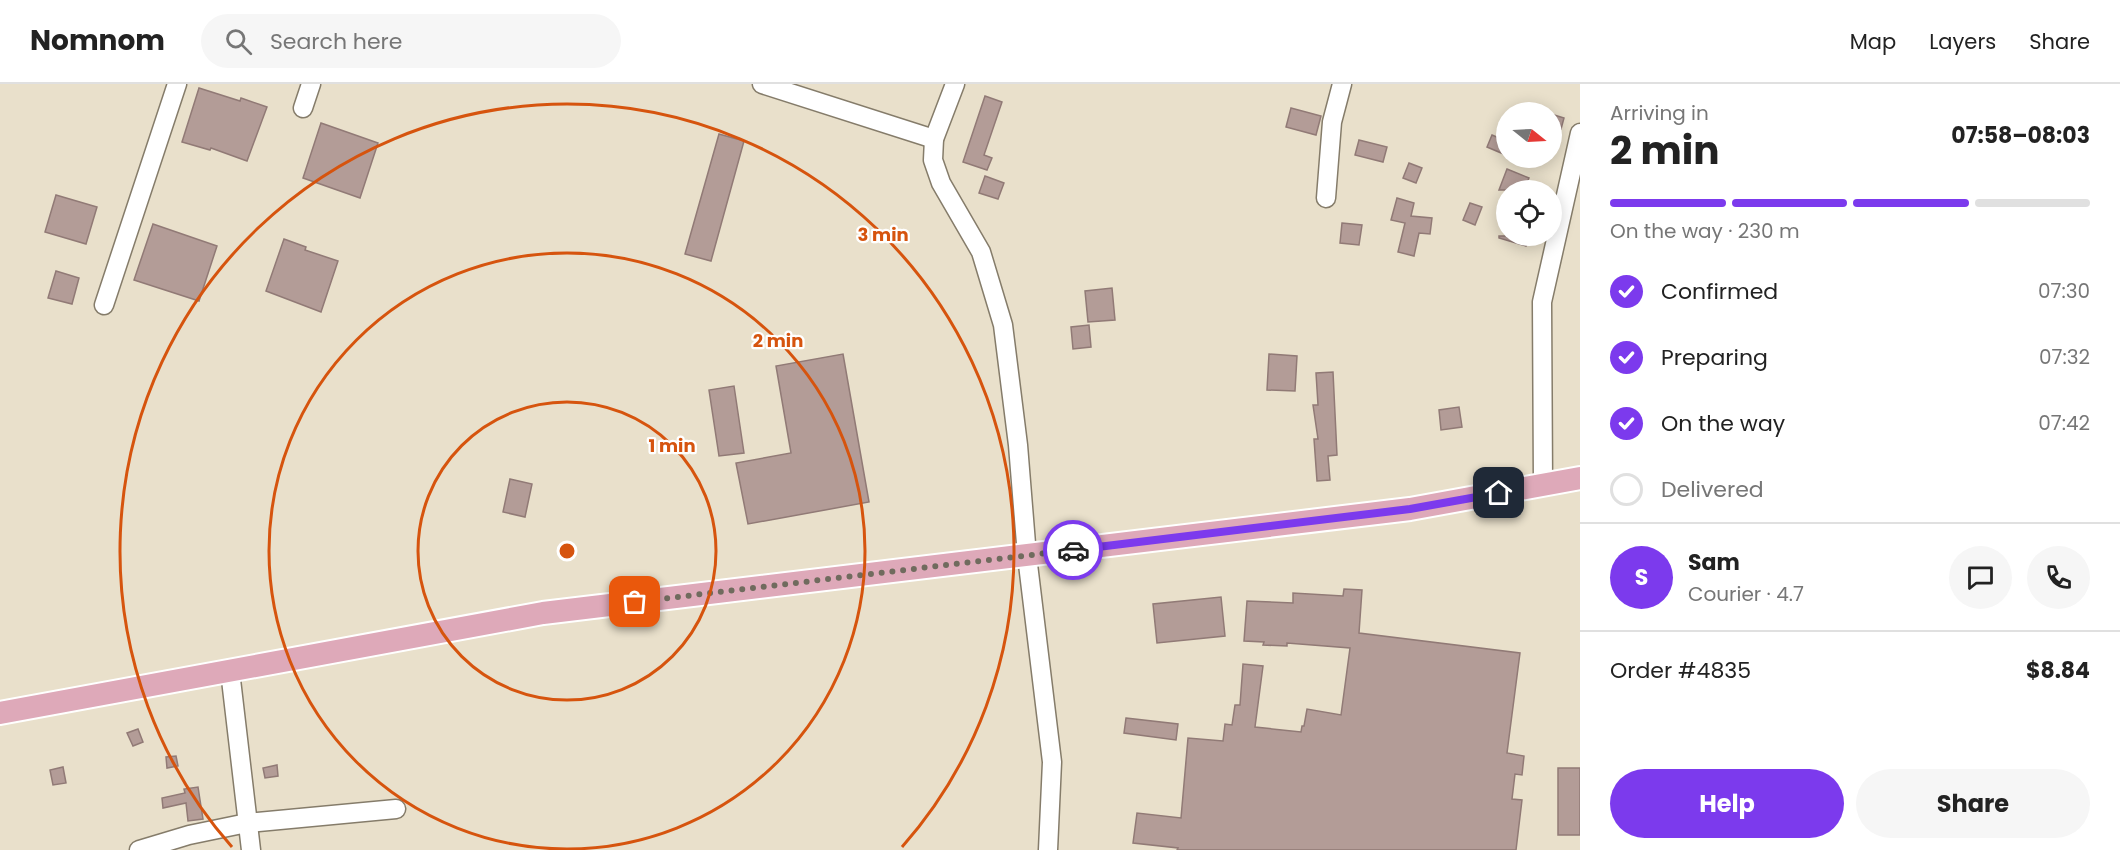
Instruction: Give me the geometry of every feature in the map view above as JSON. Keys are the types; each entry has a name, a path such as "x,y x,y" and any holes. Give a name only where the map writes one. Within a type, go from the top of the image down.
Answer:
{"main road":[{"path":"0,713 543,613 1410,509 1580,478"}],"street":[{"path":"104,304 177,84"},
{"path":"303,108 310,84"},
{"path":"762,84 934,139"},
{"path":"955,84 934,139 935,168 956,212 981,252 1003,325 1018,445 1027,556 1052,762 1048,850"},
{"path":"1326,198 1332,122 1342,84"},
{"path":"1543,485 1542,302 1580,133"},
{"path":"230,671 251,850"},
{"path":"139,850 189,835 247,824 396,809"}],"building":[{"path":"199,88 267,107 247,161 211,148 210,150 182,142"},
{"path":"985,96 1002,102 984,155 992,158 987,170 963,162"},
{"path":"1291,108 1321,116 1316,135 1286,127"},
{"path":"321,123 378,143 360,198 303,178"},
{"path":"719,134 744,141 711,261 685,254"},
{"path":"1492,135 1496,137 1496,151 1487,147"},
{"path":"1359,140 1387,147 1383,162 1355,155"},
{"path":"1409,163 1422,168 1416,183 1403,178"},
{"path":"1507,169 1529,178 1528,180 1503,180"},
{"path":"985,176 1004,183 998,199 979,193"},
{"path":"56,195 97,207 86,244 45,232"},
{"path":"1397,198 1414,203 1411,216 1432,218 1430,234 1419,233 1414,256 1398,252 1405,223 1391,220"},
{"path":"1470,203 1482,207 1475,225 1463,220"},
{"path":"1342,223 1362,225 1359,245 1340,243"},
{"path":"153,224 217,246 199,301 134,280"},
{"path":"284,239 306,247 305,250 338,261 321,312 266,291"},
{"path":"56,271 79,278 72,304 48,298"},
{"path":"1112,288 1115,320 1088,322 1085,291"},
{"path":"1089,325 1091,347 1073,349 1071,327"},
{"path":"843,354 869,502 748,524 736,463 791,453 776,366"},
{"path":"1269,354 1297,356 1295,391 1267,390"},
{"path":"1333,372 1337,455 1328,456 1330,480 1317,481 1314,439 1318,439 1313,405 1318,405 1316,373"},
{"path":"734,386 744,453 719,456 709,390"},
{"path":"1459,407 1462,427 1441,430 1439,410"},
{"path":"510,479 532,484 525,517 503,512"},
{"path":"1344,589 1362,590 1359,633 1520,653 1507,753 1524,756 1522,775 1515,774 1512,799 1522,800 1516,850 1177,850 1178,848 1133,843 1137,813 1181,818 1188,738 1223,741 1225,724 1232,725 1235,705 1240,705 1243,664 1263,666 1255,727 1301,732 1307,709 1341,715 1350,648 1287,643 1287,646 1263,645 1264,642 1244,641 1247,601 1293,603 1293,593 1343,596"},
{"path":"1221,597 1225,636 1157,643 1153,604"},
{"path":"1126,718 1178,724 1176,740 1124,733"},
{"path":"138,729 143,742 133,746 127,733"},
{"path":"176,756 178,766 167,768 166,757"},
{"path":"277,765 278,776 265,778 263,768"},
{"path":"63,767 66,783 53,785 50,770"},
{"path":"1558,768 1580,768 1580,835 1558,835"},
{"path":"198,787 203,819 188,821 186,803 163,808 162,798 185,793 184,789"}],"way so far":[{"path":"635,602 1073,550"}],"route":[{"path":"1073,550 1410,509 1499,493"}]}
